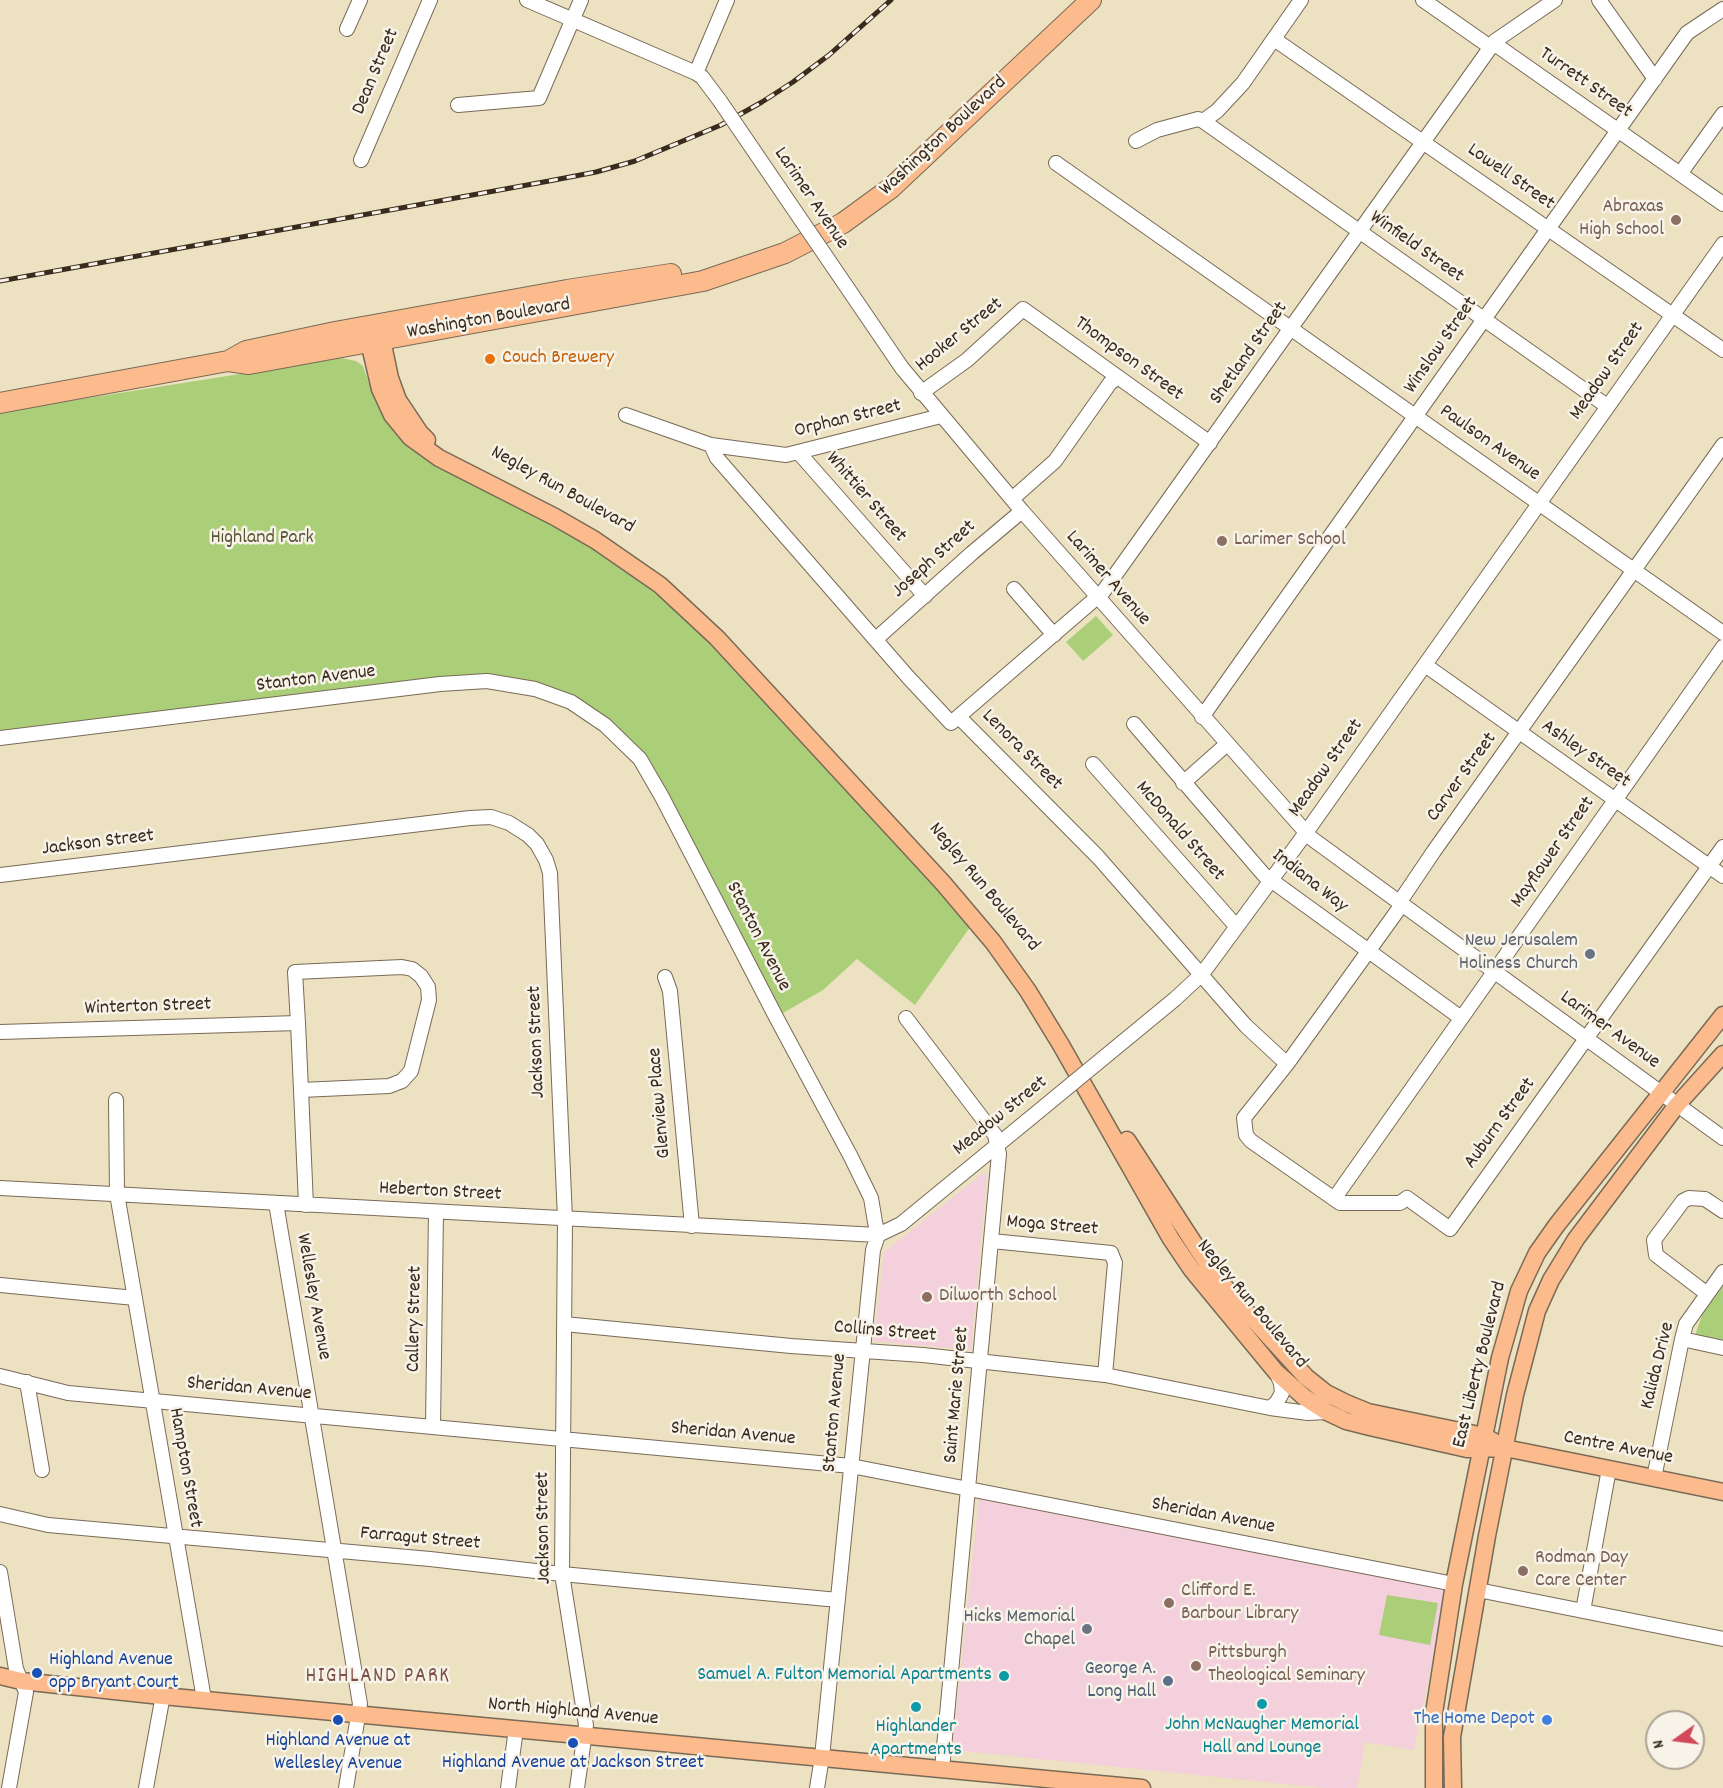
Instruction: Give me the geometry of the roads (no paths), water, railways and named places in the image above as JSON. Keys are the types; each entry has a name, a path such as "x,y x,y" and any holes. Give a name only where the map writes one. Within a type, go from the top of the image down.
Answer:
{"highway":[{"name":"Washington Boulevard","path":"0,403 228,361 249,364 567,290 701,270 748,266 785,253 843,224 876,200 1091,0"}],"main road":[{"name":"Negley Run Boulevard","path":"375,336 375,373 383,398 392,415 410,437 439,458 595,540 631,563 667,591 717,638 943,883 993,942 1028,992 1176,1247 1219,1305 1276,1372 1304,1397 1346,1421 1467,1449 1483,1443"},
{"name":"Negley Run Boulevard","path":"375,336 395,393 423,436 452,455 590,527 636,556 666,579 723,632 950,877 1000,936 1030,979 1115,1122 1208,1265 1232,1296 1306,1377 1326,1393 1368,1412 1505,1448"},
{"name":"East Liberty Boulevard","path":"1434,1788 1434,1713 1454,1584 1508,1327 1525,1275 1556,1226 1723,1015"},
{"name":"East Liberty Boulevard","path":"1453,1788 1452,1737 1515,1395 1537,1311 1551,1280 1576,1239 1677,1105 1723,1054"},
{"name":"Centre Avenue","path":"1505,1448 1723,1492"},
{"name":"North Highland Avenue","path":"0,1676 21,1681 162,1695 1142,1788"}],"street":[{"path":"348,29 360,0"},
{"name":"Dean Street","path":"361,160 430,0"},
{"name":"Larimer Avenue","path":"527,0 702,77 921,393 1305,834 1723,1138"},
{"path":"458,105 539,98 580,0"},
{"path":"696,73 727,0"},
{"path":"1136,141 1157,130 1198,119 1203,121 1217,111 1243,83 1301,0"},
{"name":"Turrett Street","path":"1423,0 1486,44 1499,47 1723,204"},
{"name":"Shetland Street","path":"959,717 1103,592 1492,46 1499,37 1555,0"},
{"path":"1599,0 1655,79"},
{"name":"Winslow Street","path":"1203,717 1687,33 1723,9"},
{"name":"Lowell Street","path":"1274,39 1723,350"},
{"path":"1680,174 1723,114"},
{"name":"Winfield Street","path":"1203,121 1607,406"},
{"name":"Paulson Avenue","path":"1056,163 1723,633"},
{"name":"Meadow Street","path":"878,1235 902,1224 1175,999 1202,974 1305,834 1723,244"},
{"name":"Thompson Street","path":"1023,309 1210,443"},
{"name":"Hooker Street","path":"921,393 967,360 1023,309"},
{"path":"1012,499 1055,461 1110,383 1118,377"},
{"name":"Orphan Street","path":"626,415 711,446 786,455 941,416"},
{"name":"Carver Street","path":"1246,1135 1244,1118 1287,1064 1398,910 1402,897 1434,851 1723,445"},
{"name":"Lenora Street","path":"711,446 717,458 951,723 959,717 1098,857 1246,1026 1287,1064"},
{"name":"Whittier Street","path":"799,453 925,596"},
{"name":"Joseph Street","path":"876,639 972,552 1022,511"},
{"path":"1014,589 1054,635"},
{"name":"Mayflower Street","path":"1334,1199 1723,647"},
{"name":"Ashley Street","path":"1425,665 1723,876"},
{"name":"Stanton Avenue","path":"0,738 452,683 488,681 535,689 571,702 605,725 640,759 851,1157 871,1198 878,1235 873,1250 817,1788"},
{"name":"Indiana Way","path":"1134,724 1264,875 1461,1018"},
{"path":"1183,783 1227,744"},
{"name":"McDonald Street","path":"1092,764 1236,927"},
{"name":"Jackson Street","path":"0,875 470,818 491,817 509,823 537,844 550,873 565,1220 562,1574 586,1725 577,1788"},
{"name":"Auburn Street","path":"1246,1135 1251,1141 1340,1203 1400,1203 1407,1198 1450,1229 1723,847"},
{"name":"Wellesley Avenue","path":"301,1090 389,1086 402,1081 411,1071 429,1000 428,987 422,976 412,969 402,967 295,972 306,1205"},
{"name":"Glenview Place","path":"665,977 670,991 692,1226"},
{"name":"Saint Marie Street","path":"906,1018 995,1135 999,1154 942,1769"},
{"name":"Winterton Street","path":"0,1032 298,1023"},
{"name":"Hampton Street","path":"116,1100 117,1194 204,1699"},
{"name":"Heberton Street","path":"0,1188 878,1235"},
{"path":"1706,1293 1656,1255 1654,1240 1683,1201 1689,1198 1705,1199 1723,1211"},
{"name":"Wellesley Avenue","path":"276,1203 360,1704 346,1788"},
{"name":"Callery Street","path":"433,1426 436,1212"},
{"name":"Moga Street","path":"992,1241 1108,1251 1113,1255 1115,1263 1105,1374"},
{"name":"Kalida Drive","path":"1654,1478 1686,1324 1723,1272"},
{"path":"0,1285 135,1298"},
{"name":"Collins Street","path":"564,1324 1105,1374 1270,1408 1308,1413 1327,1412"},
{"path":"1682,1339 1723,1348"},
{"path":"1270,1408 1278,1402 1282,1393 1276,1372"},
{"name":"Sheridan Avenue","path":"0,1376 68,1393 851,1466 1454,1584"},
{"path":"27,1382 42,1470"},
{"path":"1583,1611 1609,1469"},
{"name":"Farragut Street","path":"0,1514 48,1525 430,1559 838,1600"},
{"path":"0,1572 16,1669 26,1692 9,1788"},
{"path":"1478,1590 1723,1639"},
{"path":"146,1788 162,1695"},
{"path":"508,1788 516,1729"}],"railway":[{"path":"0,281 549,181 596,172 635,161 721,125 762,102 829,55 891,0"}],"place":[{"name":"Abraxas High School","path":"1676,220"},
{"name":"Couch Brewery","path":"490,359"},
{"name":"Larimer School","path":"1222,541"},
{"name":"New Jerusalem Holiness Church","path":"1590,954"},
{"name":"Dilworth School","path":"927,1297"},
{"name":"Rodman Day Care Center","path":"1523,1571"},
{"name":"Clifford E. Barbour Library","path":"1169,1603"},
{"name":"Hicks Memorial Chapel","path":"1087,1629"},
{"name":"Pittsburgh Theological Seminary","path":"1196,1666"},
{"name":"Highland Avenue opp Bryant Court","path":"37,1673"},
{"name":"Samuel A. Fulton Memorial Apartments","path":"1004,1676"},
{"name":"George A. Long Hall","path":"1168,1681"},
{"name":"John McNaugher Memorial Hall and Lounge","path":"1262,1704"},
{"name":"Highlander Apartments","path":"916,1707"},
{"name":"Highland Avenue at Wellesley Avenue","path":"338,1720"},
{"name":"The Home Depot","path":"1547,1720"},
{"name":"Highland Avenue at Jackson Street","path":"573,1743"}],"district":[{"name":"HIGHLAND PARK","path":"378,1678"}],"park label":[{"name":"Highland Park","path":"262,539"}]}
